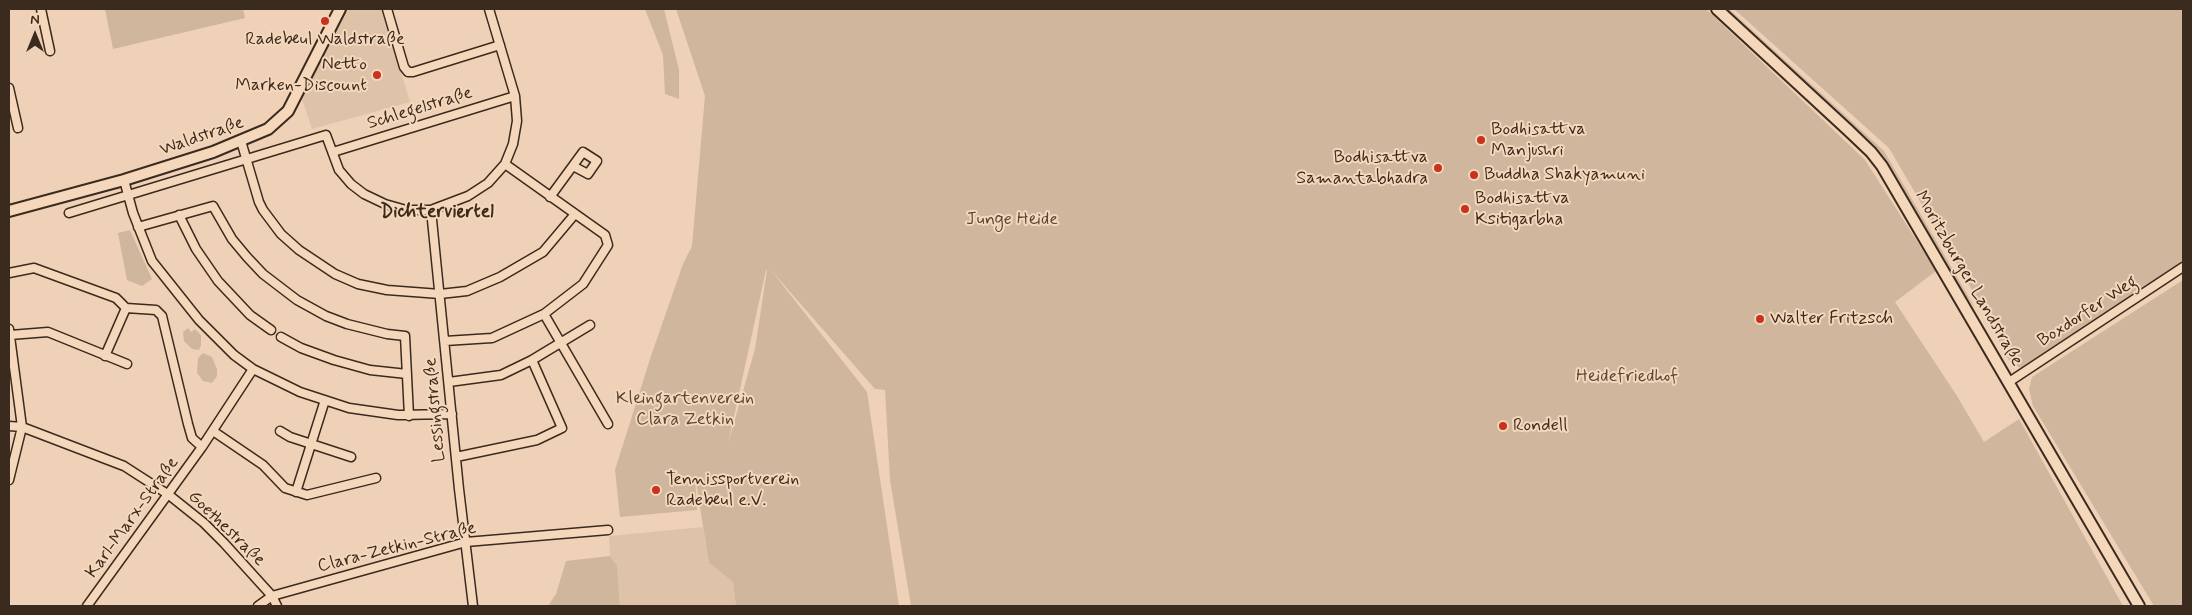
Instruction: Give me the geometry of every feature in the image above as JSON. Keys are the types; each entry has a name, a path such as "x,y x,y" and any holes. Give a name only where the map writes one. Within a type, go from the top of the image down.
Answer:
{"main road":[{"name":"Waldstraße","path":"9,211 124,180 213,152 268,129 288,111 340,9"},
{"name":"Moritzburger Landstraße","path":"1717,9 1871,152 1887,174 2139,606"}],"street":[{"path":"41,9 50,51"},
{"path":"387,9 404,67 408,72 500,45"},
{"path":"69,213 326,135 339,170 351,184 364,194 385,204 406,210 431,210 468,196 488,182 505,164 513,144 517,121 515,96 489,9"},
{"path":"9,88 18,128"},
{"name":"Schlegelstraße","path":"333,152 515,96"},
{"path":"241,141 263,210 281,234 319,265 358,284 386,290 440,294 467,291 500,278 543,252 575,214"},
{"path":"445,341 492,338 544,314 583,284 608,245 605,235 505,164"},
{"path":"550,197 573,166"},
{"path":"124,180 138,227 152,261 175,292 219,341 253,369 300,392 349,408 409,416 452,414"},
{"path":"138,227 213,206 232,239 247,258 269,279 297,300 326,316 347,324 378,332 405,336 409,416"},
{"name":"Lessingstraße","path":"431,210 450,382 456,457 474,606"},
{"path":"179,215 196,249 218,281 250,315 271,330"},
{"name":"Boxdorfer Weg","path":"2009,382 2183,267"},
{"path":"9,273 34,268 116,298 126,308 105,356"},
{"name":"Karl-Marx-Straße","path":"126,308 156,310 162,316 192,438 202,447"},
{"path":"544,314 608,424"},
{"path":"450,382 501,374 532,360 590,325"},
{"path":"9,480 22,427 9,332 48,332 127,364"},
{"path":"281,337 301,348 334,360 370,370 407,374"},
{"path":"456,457 536,440 562,428 532,360"},
{"name":"Karl-Marx-Straße","path":"87,606 202,447 253,369"},
{"path":"296,492 325,400"},
{"name":"Goethestraße","path":"9,426 22,427 124,466 169,494 204,523 272,596 277,606"},
{"path":"280,430 290,437 351,457"},
{"path":"213,431 263,465 285,488 296,492 307,495 376,478"},
{"name":"Clara-Zetkin-Straße","path":"258,606 272,596 466,542 608,530"}],"shaded area":[{"path":"344,9 382,9 410,102 312,129 301,96"},
{"path":"703,527 709,563 733,582 736,606 620,606 617,566 610,556 609,536"}],"green space":[{"path":"105,9 243,9 245,18 113,49"},
{"path":"645,9 664,9 679,70 679,99 665,94 663,55"},
{"path":"676,9 1706,9 1865,160 1936,271 1895,302 1957,396 1984,442 2019,419 2123,606 911,606 890,480 885,390 875,389 770,269 867,392 899,606 736,606 733,582 709,563 695,476 697,510 620,517 615,470 651,356 683,264 692,246 705,96","holes":["767,270 755,349 728,444"]},
{"path":"1723,9 1729,9 1884,151 1975,308 1956,284 1894,175 1878,152"},
{"path":"1734,9 2183,9 2183,262 2021,368 2012,364 2002,350 1996,331 1889,148"},
{"path":"130,230 152,279 142,286 127,280 118,233"},
{"path":"2183,280 2183,606 2154,606 2033,406 2029,389 2032,377"},
{"path":"188,328 191,332 195,329 201,335 199,350 192,349 184,341 183,332"},
{"path":"203,353 212,357 217,369 217,376 212,383 203,381 197,373 198,358"},
{"path":"610,556 617,566 620,606 548,606 556,594 566,561"}],"place":[{"name":"Radebeul Waldstraße","path":"325,21"},
{"name":"Netto Marken-Discount","path":"377,75"},
{"name":"Bodhisattva Manjushri","path":"1481,140"},
{"name":"Bodhisattva Samantabhadra","path":"1438,168"},
{"name":"Buddha Shakyamuni","path":"1474,175"},
{"name":"Bodhisattva Ksitigarbha","path":"1465,209"},
{"name":"Walter Fritzsch","path":"1760,319"},
{"name":"Rondell","path":"1503,426"},
{"name":"Tennissportverein Radebeul e.V.","path":"656,490"}],"district":[{"name":"Dichterviertel","path":"437,213"}],"park label":[{"name":"Junge Heide","path":"1012,220"},
{"name":"Heidefriedhof","path":"1627,377"},
{"name":"Kleingartenverein Clara Zetkin","path":"685,409"}]}
